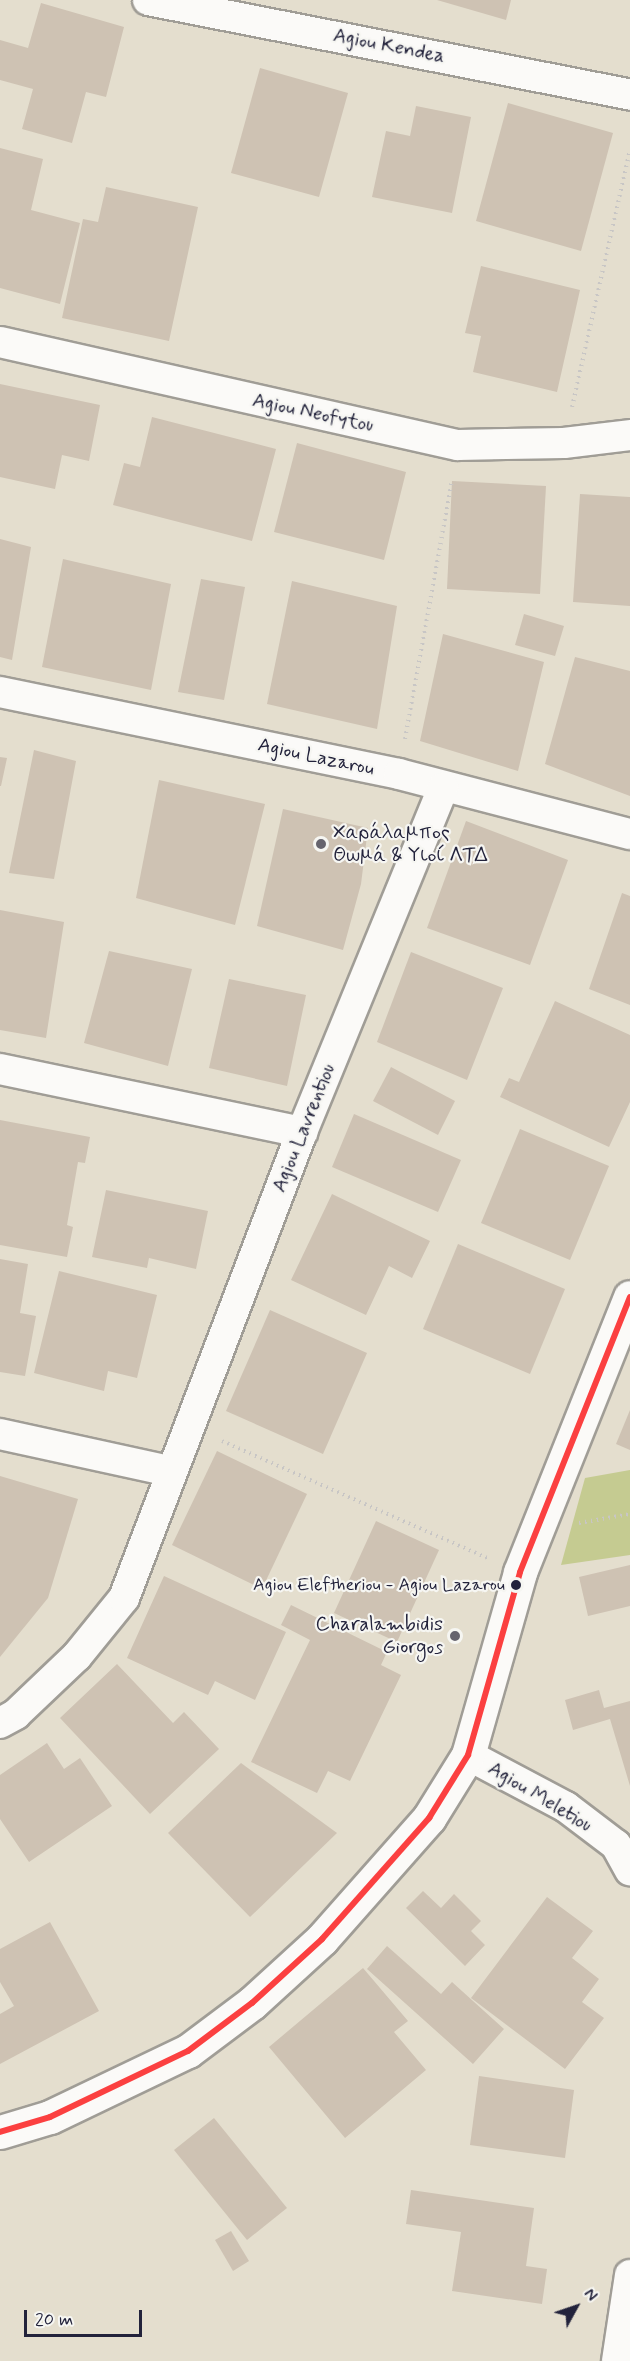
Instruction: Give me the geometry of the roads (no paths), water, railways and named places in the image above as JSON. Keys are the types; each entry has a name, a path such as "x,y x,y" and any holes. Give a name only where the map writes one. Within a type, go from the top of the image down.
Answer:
{"street":[{"name":"Agiou Kendea","path":"148,0 630,95"},
{"name":"Agiou Neofytou","path":"0,342 458,444 564,443 630,435"},
{"name":"Agiou Lazarou","path":"0,692 399,774 443,788 630,834"},
{"name":"Agiou Lavrentiou","path":"0,1723 16,1714 77,1656 124,1598 169,1471 189,1426 302,1132 443,788"},
{"path":"0,1069 302,1132"},
{"path":"0,2132 50,2117 188,2051 252,2003 322,1939 421,1827 468,1755 520,1572 630,1297"},
{"path":"0,1434 169,1471"},
{"name":"Agiou Meletiou","path":"468,1755 566,1807 616,1845 630,1870"},
{"path":"617,2361 627,2315 630,2275"}],"place":[{"name":"Χαράλαμπος Θωμά & Υιοί ΛΤΔ","path":"321,844"},
{"name":"Agiou Eleftheriou - Agiou Lazarou","path":"516,1585"},
{"name":"Charalambidis Giorgos","path":"455,1636"}]}
